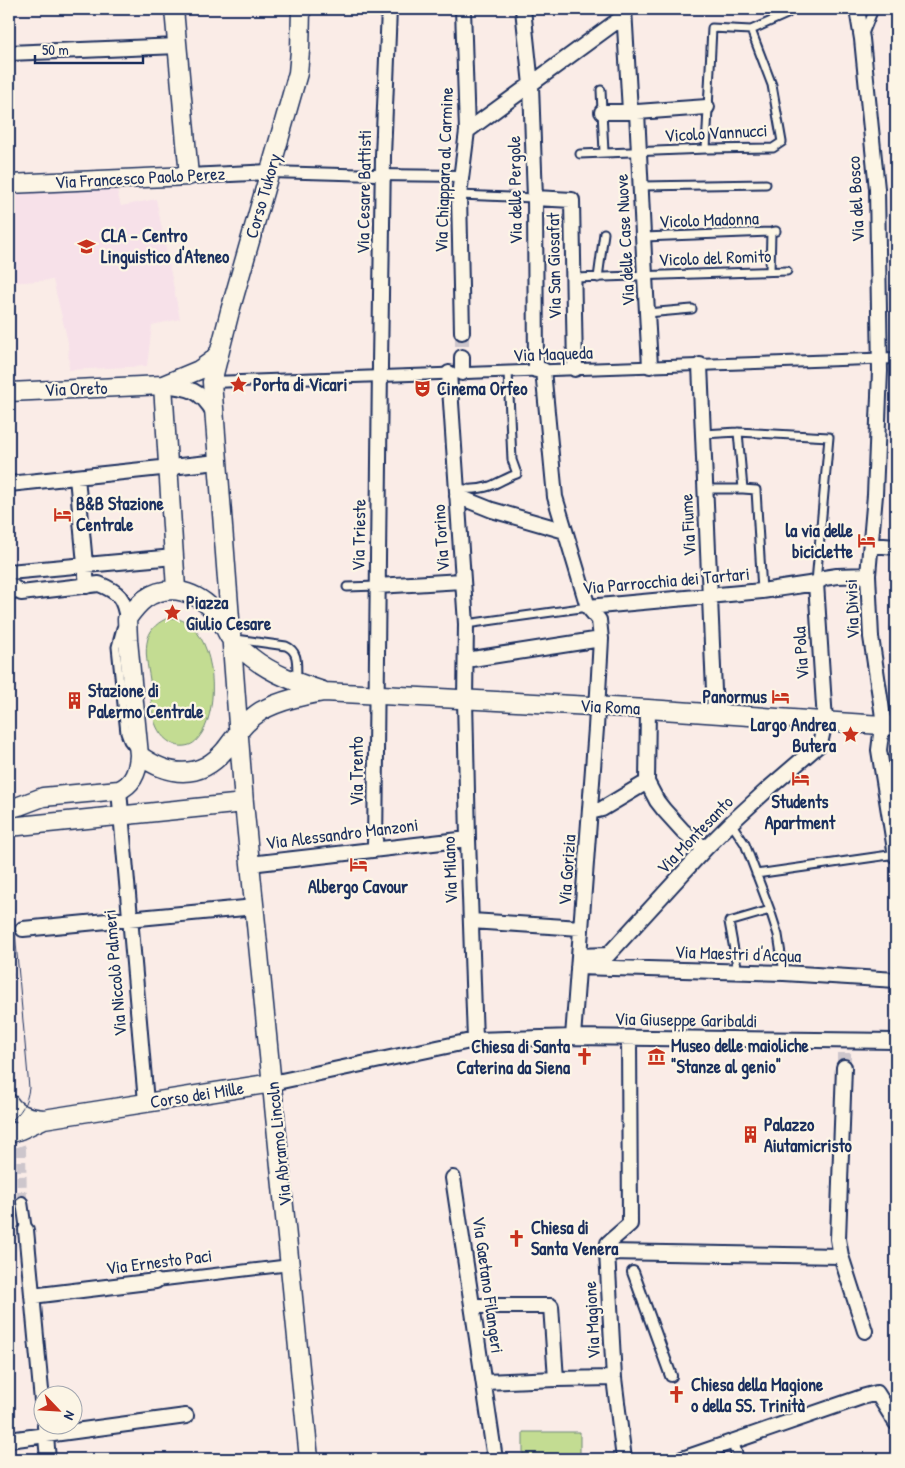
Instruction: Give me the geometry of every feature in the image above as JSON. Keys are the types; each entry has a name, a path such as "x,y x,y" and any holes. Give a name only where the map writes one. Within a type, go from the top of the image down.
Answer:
{"street":[{"path":"174,9 189,176"},
{"name":"Corso Tukory","path":"231,639 212,382 298,73 301,9"},
{"name":"Via Cesare Battisti","path":"380,376 383,175 389,9"},
{"name":"Via Chiappara al Carmine","path":"462,332 459,195 467,132 464,9"},
{"name":"Via delle Pergole","path":"523,9 531,85 540,370 556,497 565,531"},
{"name":"Via del Bosco","path":"857,9 862,39 877,188 879,358"},
{"path":"467,132 531,85 624,12"},
{"name":"Via delle Case Nuove","path":"624,12 634,112 640,151 650,366"},
{"path":"9,53 178,46"},
{"path":"602,112 634,112 707,107"},
{"path":"270,172 461,176"},
{"name":"Via Francesco Paolo Perez","path":"9,184 270,172"},
{"name":"Via San Giosafat","path":"535,198 572,200 575,369"},
{"name":"Via Oreto","path":"9,392 163,385 199,370 212,360 220,350"},
{"path":"456,373 462,357"},
{"name":"Via Divisi","path":"879,358 875,495 868,575 871,637 883,718 889,725 879,750 896,855"},
{"name":"Via Maqueda","path":"212,382 896,358"},
{"name":"Via Fiume","path":"700,364 716,714"},
{"name":"Via Torino","path":"456,373 456,492 466,624 465,699"},
{"name":"Via Trieste","path":"376,694 380,376"},
{"path":"176,589 163,385 184,387 199,393 207,400 214,413"},
{"path":"9,484 218,462"},
{"path":"77,477 87,586"},
{"path":"456,492 492,510 565,531"},
{"name":"Via Gorizia","path":"565,531 588,607 598,620 601,639 598,707 573,1037"},
{"path":"872,545 896,547"},
{"path":"9,572 174,557"},
{"name":"Via Parrocchia dei Tartari","path":"588,607 762,591 816,583 824,578 837,576 868,575"},
{"path":"378,586 462,581"},
{"path":"9,583 21,593 100,584 112,589 120,596 125,606 127,619 139,755 139,764 135,777 119,790 43,797 9,809"},
{"name":"Via Pola","path":"816,583 825,721"},
{"path":"127,619 145,599 159,592 176,589 191,594 206,602 218,615 231,639 263,666 324,692"},
{"path":"231,639 238,732"},
{"path":"466,660 601,639"},
{"path":"139,755 153,765 171,771 184,772 207,766 225,750 238,732 260,712 285,700 324,692"},
{"name":"Via Roma","path":"324,692 648,709 889,725"},
{"name":"Via Trento","path":"375,849 376,694"},
{"name":"Via Milano","path":"465,699 470,921 475,1040"},
{"path":"648,709 647,782 657,801 682,831 705,849"},
{"name":"Via Montesanto","path":"579,962 608,955 731,823 820,744 825,721"},
{"name":"Via Abramo Lincoln","path":"238,732 310,1459"},
{"path":"590,812 602,809 647,782"},
{"name":"Via Niccolò Palmeri","path":"119,790 146,1102"},
{"path":"9,827 244,803"},
{"name":"Via Alessandro Manzoni","path":"250,864 468,839"},
{"path":"23,929 255,907"},
{"path":"470,921 581,928"},
{"name":"Via Maestri d'Acqua","path":"579,962 896,980"},
{"name":"Via Giuseppe Garibaldi","path":"475,1040 573,1037 843,1046 896,1040"},
{"path":"629,1039 630,1224 608,1243 607,1252 841,1256"},
{"name":"Corso dei Mille","path":"9,1134 44,1119 272,1083 475,1040"},
{"path":"844,1067 838,1239 841,1256 865,1331"},
{"path":"9,1103 13,1109 20,1113 44,1119"},
{"name":"Via Gaetano Filangeri","path":"453,1178 495,1459"},
{"path":"22,1202 41,1386"},
{"name":"Via Magione","path":"607,1252 614,1378 624,1459"},
{"name":"Via Ernesto Paci","path":"32,1296 290,1266"},
{"path":"633,1272 671,1376"},
{"path":"472,1306 551,1306 556,1379"},
{"path":"484,1382 614,1378"},
{"path":"682,1459 862,1396 877,1393 896,1423"},
{"path":"82,1427 186,1416"},
{"path":"9,1440 32,1434"},
{"path":"46,1436 48,1459"},
{"path":"733,1441 738,1459"}],"lane":[{"path":"706,149 712,28 751,30 787,14 786,9"},
{"name":"Via del Bosco","path":"862,39 874,9"},
{"name":"Vicolo Vannucci","path":"580,154 773,148 782,142 772,85 751,30"},
{"path":"601,90 604,152"},
{"path":"641,186 766,184"},
{"path":"459,195 535,198"},
{"name":"Vicolo Madonna","path":"644,237 774,231 770,271"},
{"path":"598,278 604,233"},
{"name":"Vicolo del Romito","path":"574,278 787,271"},
{"path":"647,314 692,309"},
{"path":"456,492 490,486 508,476 517,474 512,460 508,372"},
{"path":"738,432 743,489"},
{"path":"703,434 738,432 829,437 816,583"},
{"path":"705,489 756,490 762,591"},
{"path":"347,587 378,586"},
{"name":"Via Parrocchia dei Tartari","path":"466,624 588,607"},
{"path":"231,639 286,646 292,649 296,654 297,682"},
{"path":"731,823 745,844 770,910 778,935 784,974"},
{"path":"756,874 896,855"},
{"path":"738,972 730,922 770,910"}],"shaded area":[{"name":"CLA - Centro Linguistico d'Ateneo","path":"115,183 121,206 156,199 180,319 152,325 147,366 69,370 68,342 53,280 9,283 9,192"}],"green space":[{"path":"169,618 187,623 197,632 204,644 212,675 211,707 207,721 197,739 191,744 183,746 173,744 159,731 155,723 152,706 147,643 153,628"},
{"path":"523,1432 580,1432 580,1459 523,1459"}],"tunnel":[{"path":"462,332 462,357"},
{"path":"844,1051 844,1067"},
{"path":"15,1132 21,1149 22,1202"}],"tram line":[{"path":"9,865 29,1088 23,1108 9,1122"},
{"path":"9,953 12,975"}],"place":[{"name":"CLA - Centro Linguistico d'Ateneo","path":"87,246"},
{"name":"Porta di Vicari","path":"239,385"},
{"name":"Cinema Orfeo","path":"423,389"},
{"name":"B&B Stazione Centrale","path":"62,514"},
{"name":"la via delle biciclette","path":"867,541"},
{"name":"Piazza Giulio Cesare","path":"172,613"},
{"name":"Panormus","path":"781,697"},
{"name":"Stazione di Palermo Centrale","path":"74,701"},
{"name":"Largo Andrea Butera","path":"850,735"},
{"name":"Students Apartment","path":"800,779"},
{"name":"Albergo Cavour","path":"358,864"},
{"name":"Museo delle maioliche \"Stanze al genio\"","path":"657,1056"},
{"name":"Chiesa di Santa Caterina da Siena","path":"584,1057"},
{"name":"Palazzo Aiutamicristo","path":"750,1135"},
{"name":"Chiesa di Santa Venera","path":"517,1238"},
{"name":"Chiesa della Magione o della SS. Trinità","path":"677,1395"}]}
